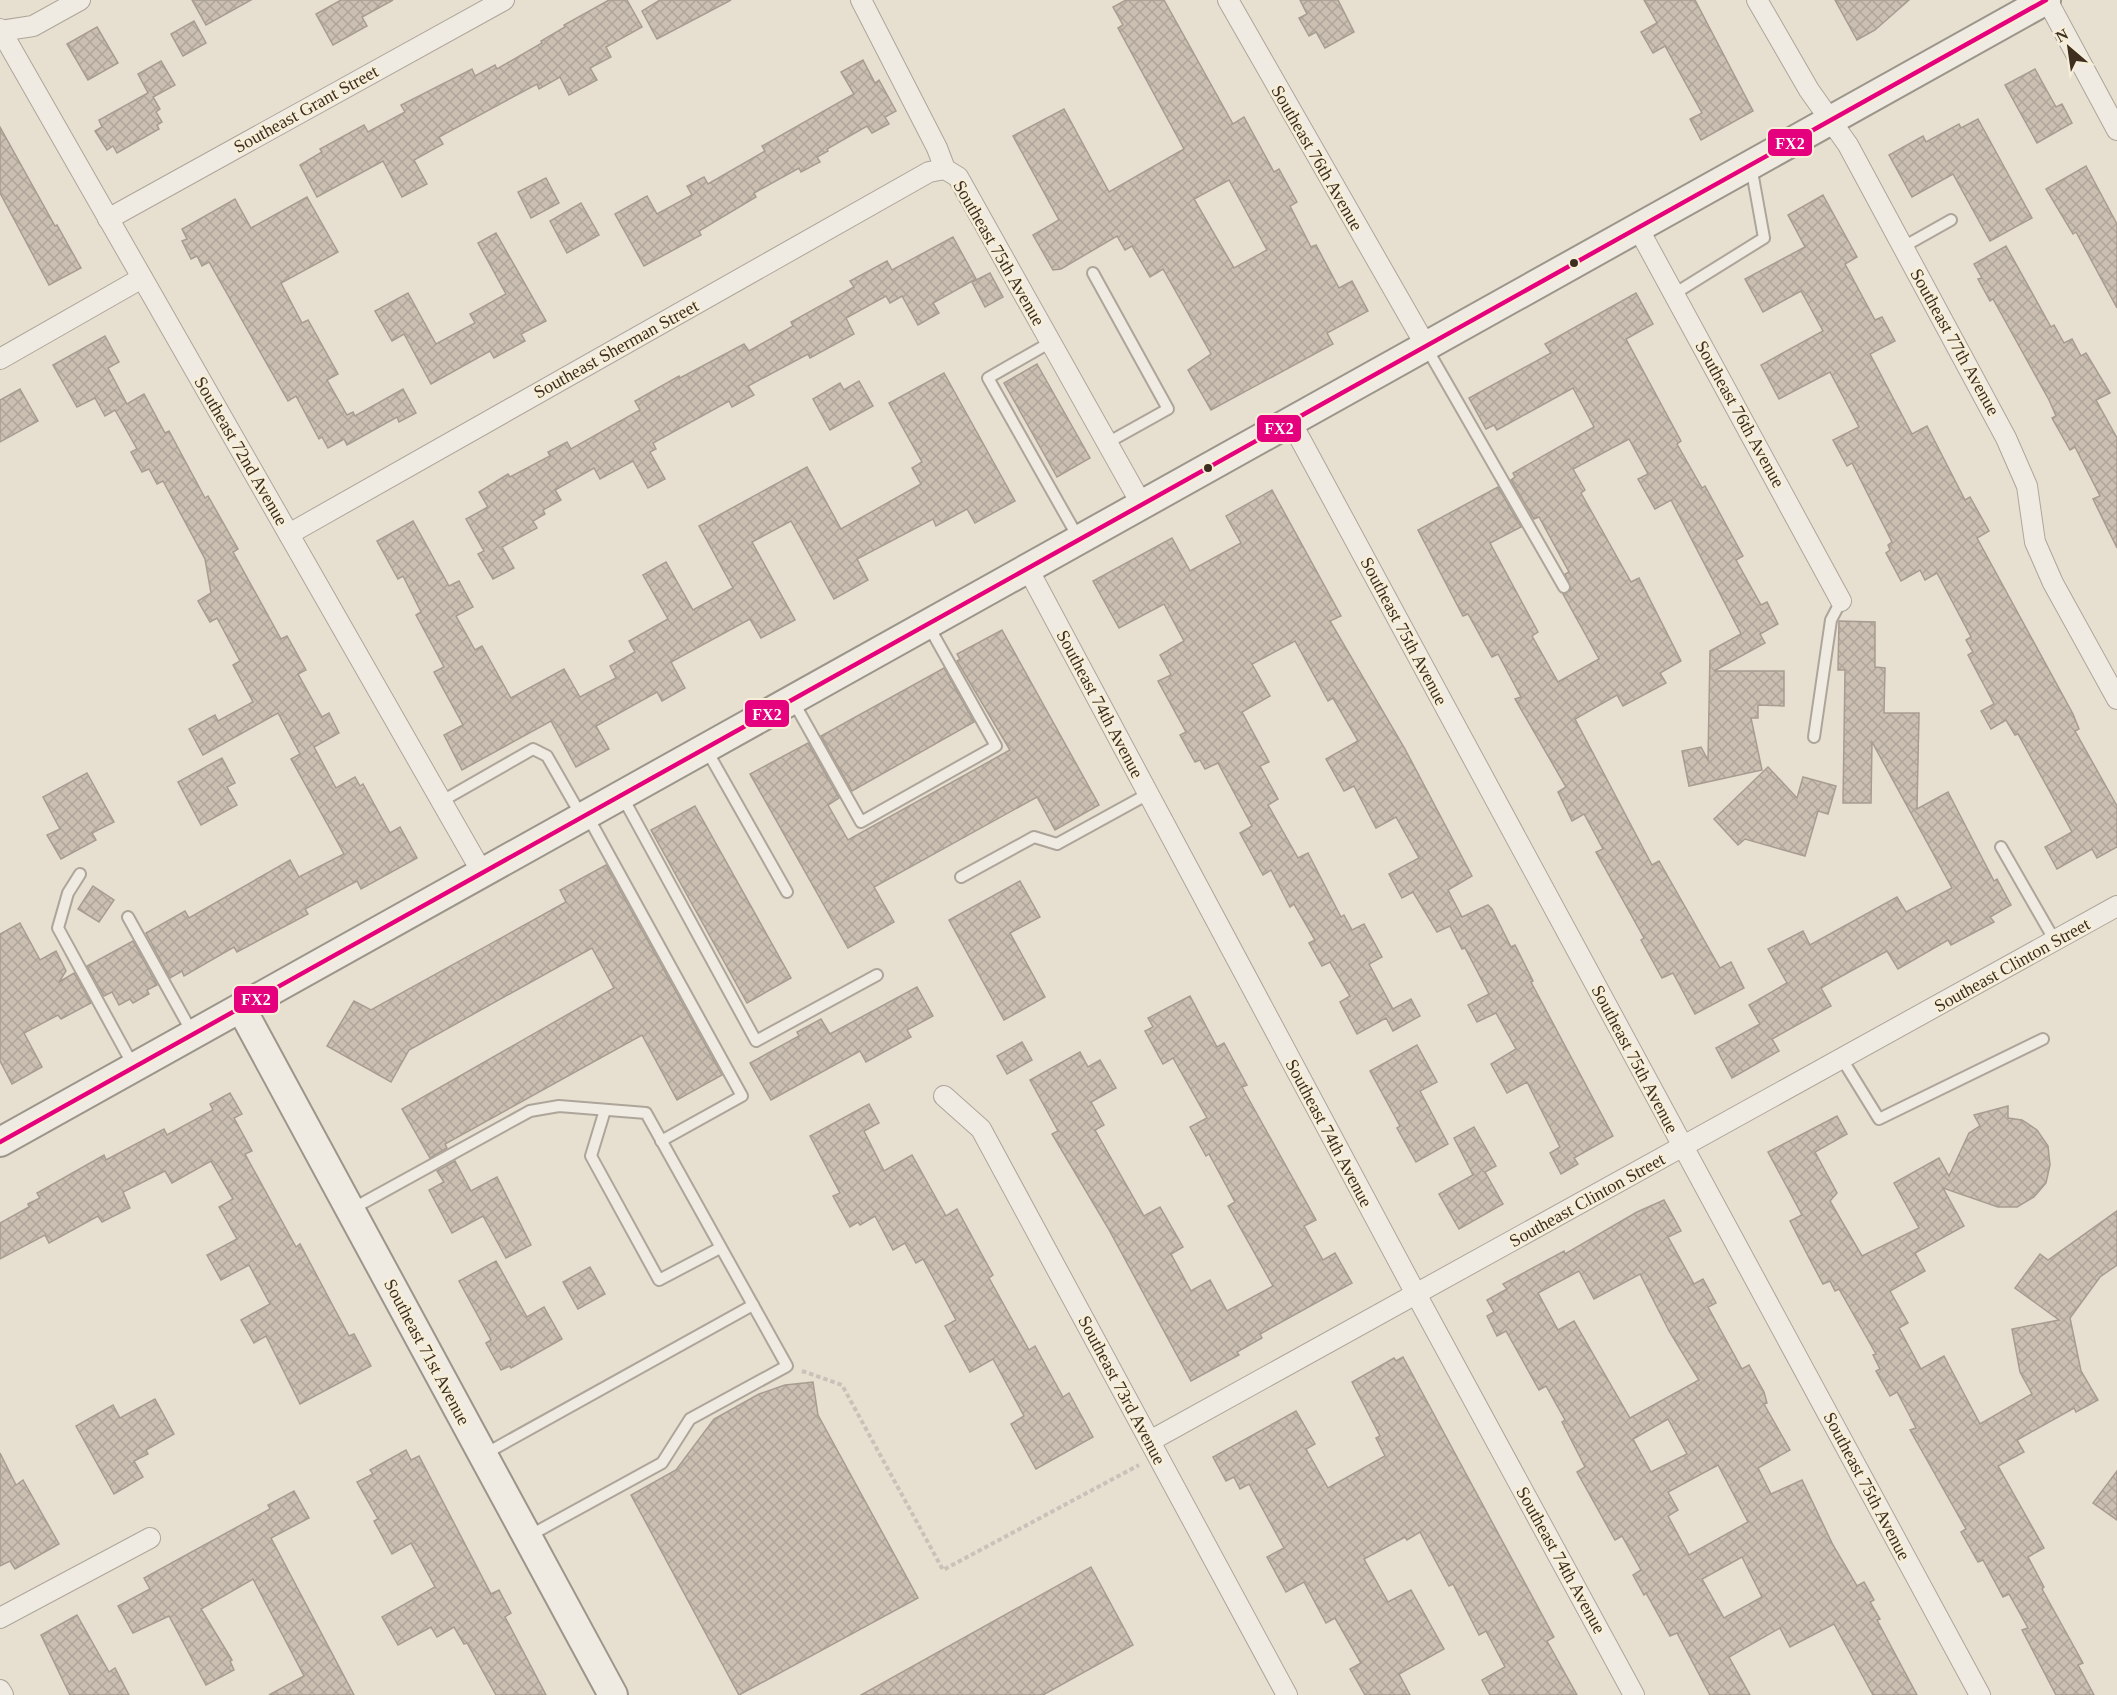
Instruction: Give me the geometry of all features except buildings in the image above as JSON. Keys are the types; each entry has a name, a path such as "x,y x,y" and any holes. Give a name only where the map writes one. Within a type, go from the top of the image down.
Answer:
{"main road":[{"path":"0,1142 2046,0"},
{"name":"Southeast 71st Avenue","path":"241,1008 613,1695"}],"street":[{"path":"0,30 33,26 80,0"},
{"name":"Southeast Grant Street","path":"108,219 504,0"},
{"name":"Southeast 75th Avenue","path":"861,0 937,148 945,169 958,177 1142,505"},
{"name":"Southeast 76th Avenue","path":"1228,0 1426,346"},
{"name":"Southeast 77th Avenue","path":"1757,0 1809,90 1848,145 2021,467 2035,542 2053,583 2117,699"},
{"path":"2046,0 2117,130"},
{"name":"Southeast 72nd Avenue","path":"0,30 483,873"},
{"name":"Southeast Sherman Street","path":"289,534 929,172 945,169"},
{"name":"Southeast 76th Avenue","path":"1638,228 1841,601"},
{"path":"0,359 142,278"},
{"name":"Southeast 75th Avenue","path":"1291,422 1980,1695"},
{"name":"Southeast 74th Avenue","path":"1028,569 1416,1294 1634,1695"},
{"name":"Southeast Clinton Street","path":"1154,1448 1416,1294 2117,906"},
{"name":"Southeast 73rd Avenue","path":"944,1096 981,1129 1287,1695"},
{"path":"0,1618 150,1538"},
{"path":"0,1690 3,1695"}],"lane":[{"path":"1674,294 1764,238 1751,165"},
{"path":"1903,247 1951,220"},
{"path":"1093,273 1168,409 1107,443"},
{"path":"1051,342 988,378 1080,540"},
{"path":"1426,346 1564,587"},
{"path":"1814,737 1831,620 1841,601"},
{"path":"792,700 861,822 996,746 928,625"},
{"path":"442,801 533,749 547,756 742,1096 661,1141"},
{"path":"705,749 787,892"},
{"path":"961,878 1034,837 1057,844 1148,794"},
{"path":"622,796 756,1041 877,975"},
{"path":"2001,847 2055,941"},
{"path":"80,874 68,893 58,928 134,1068"},
{"path":"128,917 193,1034"},
{"path":"1842,1059 1879,1119 2043,1039"},
{"path":"350,1210 530,1111 560,1106 646,1113 787,1366 690,1419 662,1463 527,1538"},
{"path":"605,1110 591,1156 659,1281 720,1248"},
{"path":"483,1455 753,1305"}],"path":[{"path":"787,1366 842,1385 943,1570 1154,1448"}],"transit line":[{"name":"FX2","path":"0,1142 2046,0"}]}
